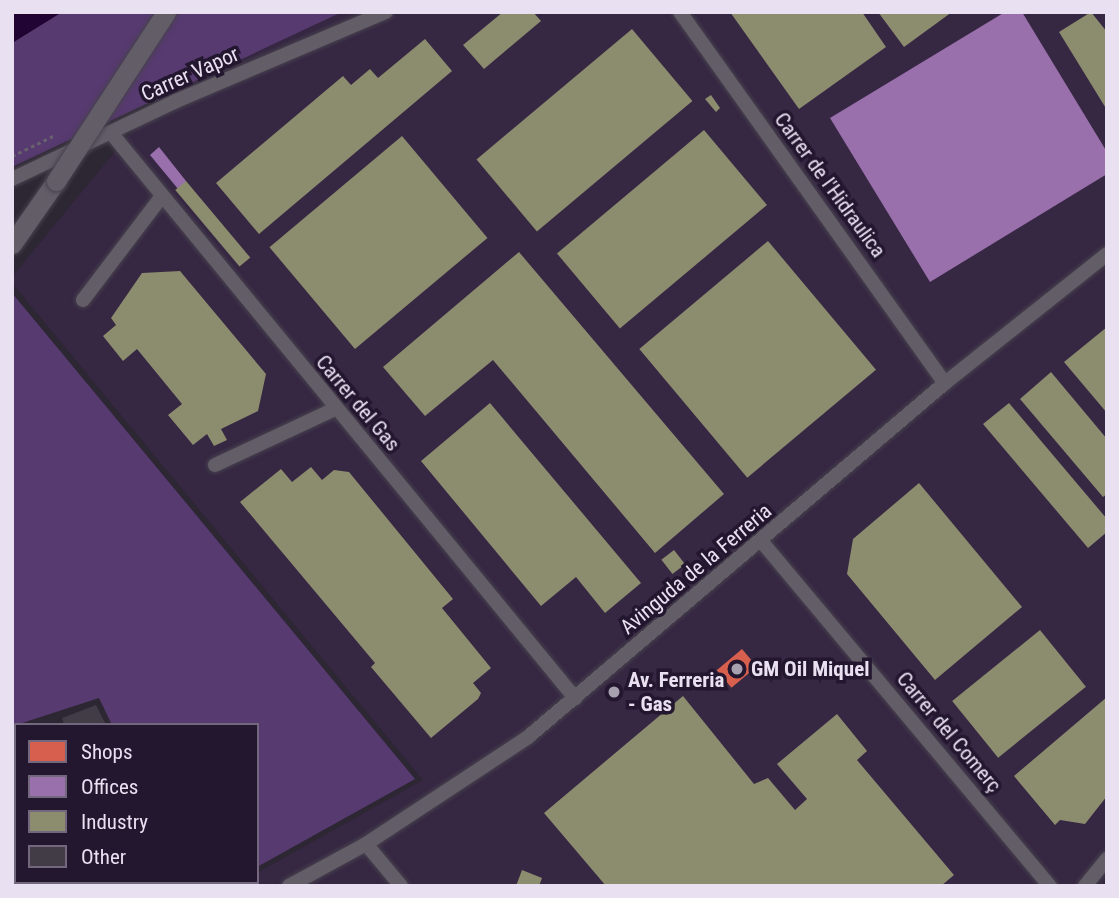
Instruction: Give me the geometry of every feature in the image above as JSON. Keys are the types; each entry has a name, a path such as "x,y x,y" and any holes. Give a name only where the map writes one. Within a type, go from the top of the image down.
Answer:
{"main road":[{"path":"12,244 166,12"}],"street":[{"name":"Carrer Vapor","path":"12,178 112,134 176,101 386,12"},
{"name":"Carrer de l'Hidraulica","path":"680,12 945,383"},
{"name":"Carrer del Gas","path":"112,134 335,409 575,698"},
{"path":"83,300 162,196"},
{"name":"Avinguda de la Ferreria","path":"289,886 366,844 528,737 762,542 945,383 1107,254"},
{"path":"215,465 335,409"},
{"name":"Carrer del Comerç","path":"762,542 1050,886"},
{"path":"366,844 401,886"},
{"path":"1085,886 1107,859"}],"path":[{"path":"12,156 53,136"}],"shaded area":[{"path":"12,12 62,12 12,43"},
{"path":"62,12 342,12 12,167 12,43"},
{"path":"342,12 1107,12 1107,886 234,886 259,884 259,872 423,780 12,283 12,277 159,98"},
{"path":"12,293 415,779 259,866 259,723 111,723 99,698 22,723 14,723 12,760"},
{"path":"14,855 14,884 121,884 12,886"}],"building: Shops":[{"name":"GM Oil Miquel","path":"742,649 757,667 732,688 717,670"}],"building: Offices":[{"path":"1005,12 1022,12 1107,152 1107,174 930,282 830,118"},
{"path":"159,147 186,181 183,195 150,155"}],"building: Industry":[{"path":"503,12 533,12 541,21 484,69 463,45"},
{"path":"730,12 862,12 886,47 799,109"},
{"path":"878,12 952,12 904,47"},
{"path":"1091,12 1107,32 1107,110 1059,32"},
{"path":"632,29 692,101 537,231 476,159"},
{"path":"425,39 452,71 259,234 216,183 343,76 351,85 370,69 378,78"},
{"path":"711,95 720,108 716,112 705,99"},
{"path":"704,130 767,205 620,328 557,253"},
{"path":"402,136 487,238 355,349 269,247"},
{"path":"186,181 250,258 240,267 175,190"},
{"path":"768,241 876,370 747,478 639,349"},
{"path":"519,252 724,494 655,553 493,360 425,416 383,367"},
{"path":"180,271 266,374 258,411 221,429 227,440 214,446 207,434 193,445 168,415 182,404 137,349 123,361 103,336 116,325 111,318 142,273"},
{"path":"1107,327 1107,413 1064,362"},
{"path":"1051,372 1107,439 1107,494 1103,497 1020,399"},
{"path":"490,403 641,583 605,613 576,577 541,606 421,461"},
{"path":"1009,403 1107,519 1107,532 1088,548 983,424"},
{"path":"311,467 322,480 334,470 349,472 453,599 442,608 491,668 473,683 481,693 478,699 431,738 371,667 375,663 240,502 281,469 292,482"},
{"path":"919,483 1022,607 935,680 847,574 853,539"},
{"path":"674,550 685,564 672,574 661,560"},
{"path":"1040,630 1086,687 998,758 952,701"},
{"path":"683,696 754,784 768,778 795,810 807,799 777,764 837,714 867,751 857,760 954,875 941,886 606,886 544,813"},
{"path":"1107,697 1107,796 1085,824 1060,820 1055,825 1014,776"},
{"path":"522,870 542,878 539,886 516,886"}],"building: Other":[{"path":"96,705 105,723 63,723 62,718"},
{"path":"14,765 14,816 12,816"}],"place":[{"name":"GM Oil Miquel","path":"737,669"},
{"name":"Av. Ferreria - Gas","path":"614,692"}]}
